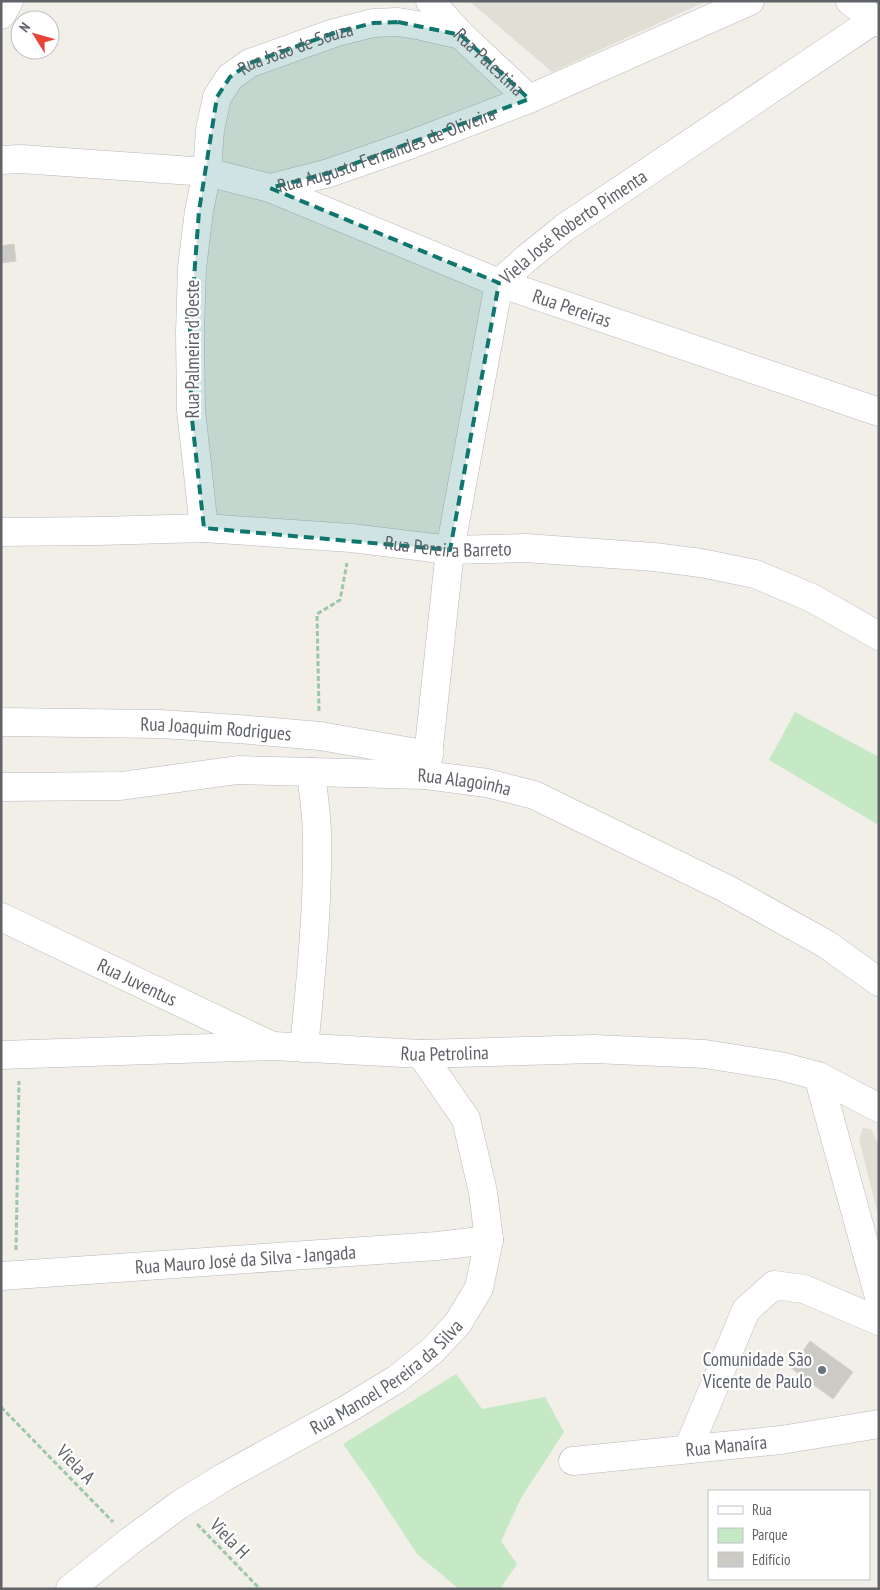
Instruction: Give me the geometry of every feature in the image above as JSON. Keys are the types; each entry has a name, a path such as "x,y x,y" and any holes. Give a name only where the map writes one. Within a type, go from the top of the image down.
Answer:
{"street":[{"path":"1,15 9,1"},
{"name":"Rua Palestina","path":"430,1 462,35 529,99"},
{"name":"Rua Augusto Fernandes de Oliveira","path":"1,160 21,159 207,172 270,188 338,169 412,144 529,99 750,1"},
{"path":"850,1 876,22"},
{"name":"Rua João de Souza","path":"207,172 210,130 217,97 230,78 250,63 334,33 373,23 398,22 462,35"},
{"name":"Viela José Roberto Pimenta","path":"427,765 450,550 499,283 564,228 876,22"},
{"name":"Rua Palmeira d'Oeste","path":"204,528 191,410 190,332 192,268 199,211 207,172"},
{"name":"Rua Pereiras","path":"270,188 499,283 879,412"},
{"name":"Rua Pereira Barreto","path":"1,532 204,528 352,538 450,550 525,548 701,562 755,574 812,598 879,636"},
{"name":"Rua Joaquim Rodrigues","path":"1,722 160,724 320,736 427,765"},
{"path":"238,729 238,770"},
{"name":"Rua Alagoinha","path":"1,787 121,786 238,770 311,772 427,765 534,795 727,889 826,944 879,982"},
{"path":"304,1048 316,901 317,835 311,772"},
{"name":"Rua Juventus","path":"1,917 274,1046"},
{"name":"Rua Petrolina","path":"10,1055 274,1046 421,1054 594,1049 705,1054 780,1066 818,1076 879,1108"},
{"name":"Rua Manoel Pereira da Silva","path":"70,1589 130,1540 224,1477 344,1411 397,1379 433,1350 458,1323 479,1288 489,1240 483,1192 466,1119 421,1054"},
{"path":"818,1076 879,1297"},
{"name":"Rua Mauro José da Silva - Jangada","path":"8,1276 428,1247 489,1240"},
{"path":"688,1449 746,1310 774,1284 804,1289 879,1320"},
{"name":"Rua Manaíra","path":"573,1461 781,1440 879,1424"}],"path":[{"path":"320,736 318,614 340,600 352,538"},
{"path":"8,1276 10,1055"},
{"name":"Viela A","path":"1,1407 130,1540"},
{"name":"Viela H","path":"180,1506 260,1589"}],"highlighted area":[{"path":"398,22 461,35 529,99 329,173 270,188 499,283 450,550 204,528 191,410 190,332 199,211 217,97 230,77 250,63 334,33 373,23"}],"shaded area":[{"path":"469,1 707,1 552,72"},
{"path":"863,1128 871,1129 879,1145 879,1219 859,1139"}],"green space":[{"path":"795,712 879,757 879,821 877,824 769,760"},
{"path":"456,1374 482,1409 545,1397 564,1432 521,1498 501,1541 517,1564 500,1589 459,1589 417,1554 343,1444"}],"building":[{"path":"14,244 16,261 1,263 1,246"},
{"name":"Comunidade São Vicente de Paulo","path":"810,1341 853,1372 833,1399 791,1368"}],"place":[{"name":"Comunidade São Vicente de Paulo","path":"822,1370"}]}
